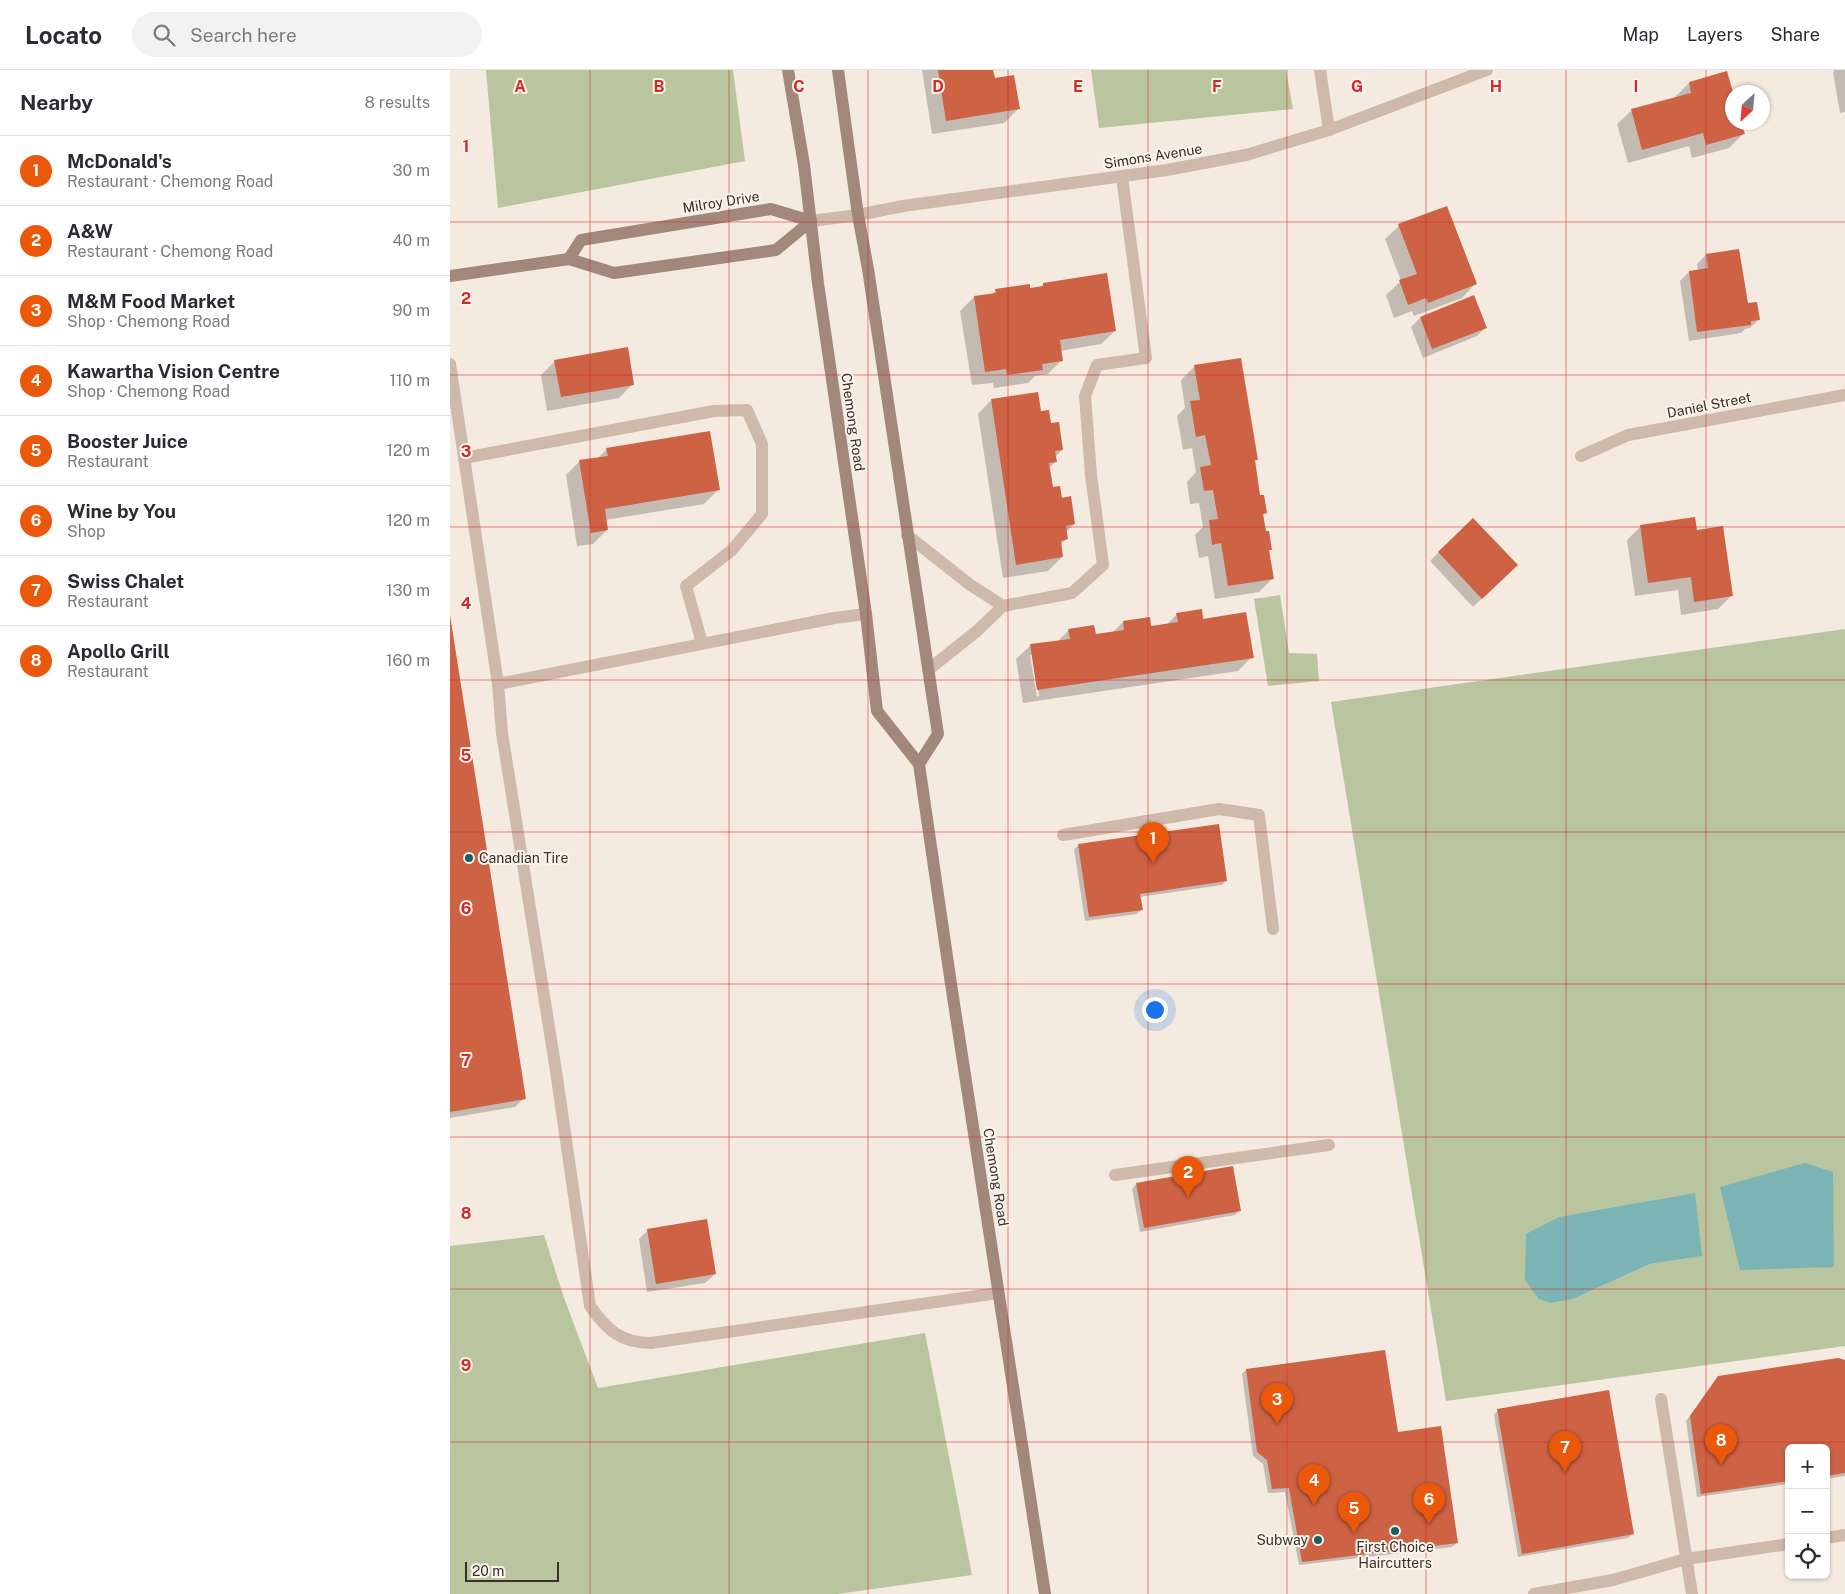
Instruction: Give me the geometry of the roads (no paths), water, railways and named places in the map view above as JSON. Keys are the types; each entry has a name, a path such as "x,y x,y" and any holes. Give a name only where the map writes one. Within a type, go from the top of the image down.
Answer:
{"main road":[{"name":"Chemong Road","path":"788,70 866,614 877,711 919,764 1045,1594"},
{"path":"838,70 858,215 868,269 938,734 919,764"},
{"name":"Milroy Drive","path":"569,259 582,240 771,209 811,221"},
{"path":"450,276 569,259 614,274 776,250 811,221"}],"street":[{"path":"1320,70 1329,130"},
{"name":"Simons Avenue","path":"811,221 858,215 904,206 1122,177 1246,155 1329,130 1488,70"},
{"path":"928,670 1003,606 1072,593 1103,565 1091,475 1085,396 1097,365 1146,358 1122,177"},
{"path":"450,364 453,412 464,458 498,684 502,733 590,1306 602,1324 616,1335 636,1343 651,1343 998,1293"},
{"name":"Daniel Street","path":"1581,456 1628,435 1845,395"},
{"path":"464,458 714,411 747,410 762,444 762,514 732,550 686,586 702,643"},
{"path":"907,535 970,584 1003,606"},
{"path":"498,684 702,643 834,618 866,614"},
{"path":"1063,836 1219,809 1260,815 1273,929"},
{"path":"1115,1175 1329,1144"},
{"path":"1662,1398 1692,1594"},
{"path":"1830,1537 1845,1535"},
{"path":"1534,1594 1613,1580 1686,1560 1785,1545"}],"water":[{"path":"1805,1163 1833,1172 1834,1267 1740,1270 1720,1187"},
{"path":"1695,1193 1702,1256 1650,1264 1573,1299 1551,1303 1539,1299 1525,1280 1526,1234 1559,1217"}],"place":[{"name":"Canadian Tire","path":"469,858"},
{"name":"McDonald's","path":"1153,863"},
{"name":"A&W","path":"1188,1197"},
{"name":"M&M Food Market","path":"1277,1424"},
{"name":"Apollo Grill","path":"1721,1465"},
{"name":"Swiss Chalet","path":"1565,1472"},
{"name":"Kawartha Vision Centre","path":"1314,1505"},
{"name":"Wine by You","path":"1429,1524"},
{"name":"First Choice Haircutters","path":"1395,1531"},
{"name":"Booster Juice","path":"1354,1533"},
{"name":"Subway","path":"1318,1540"}]}
